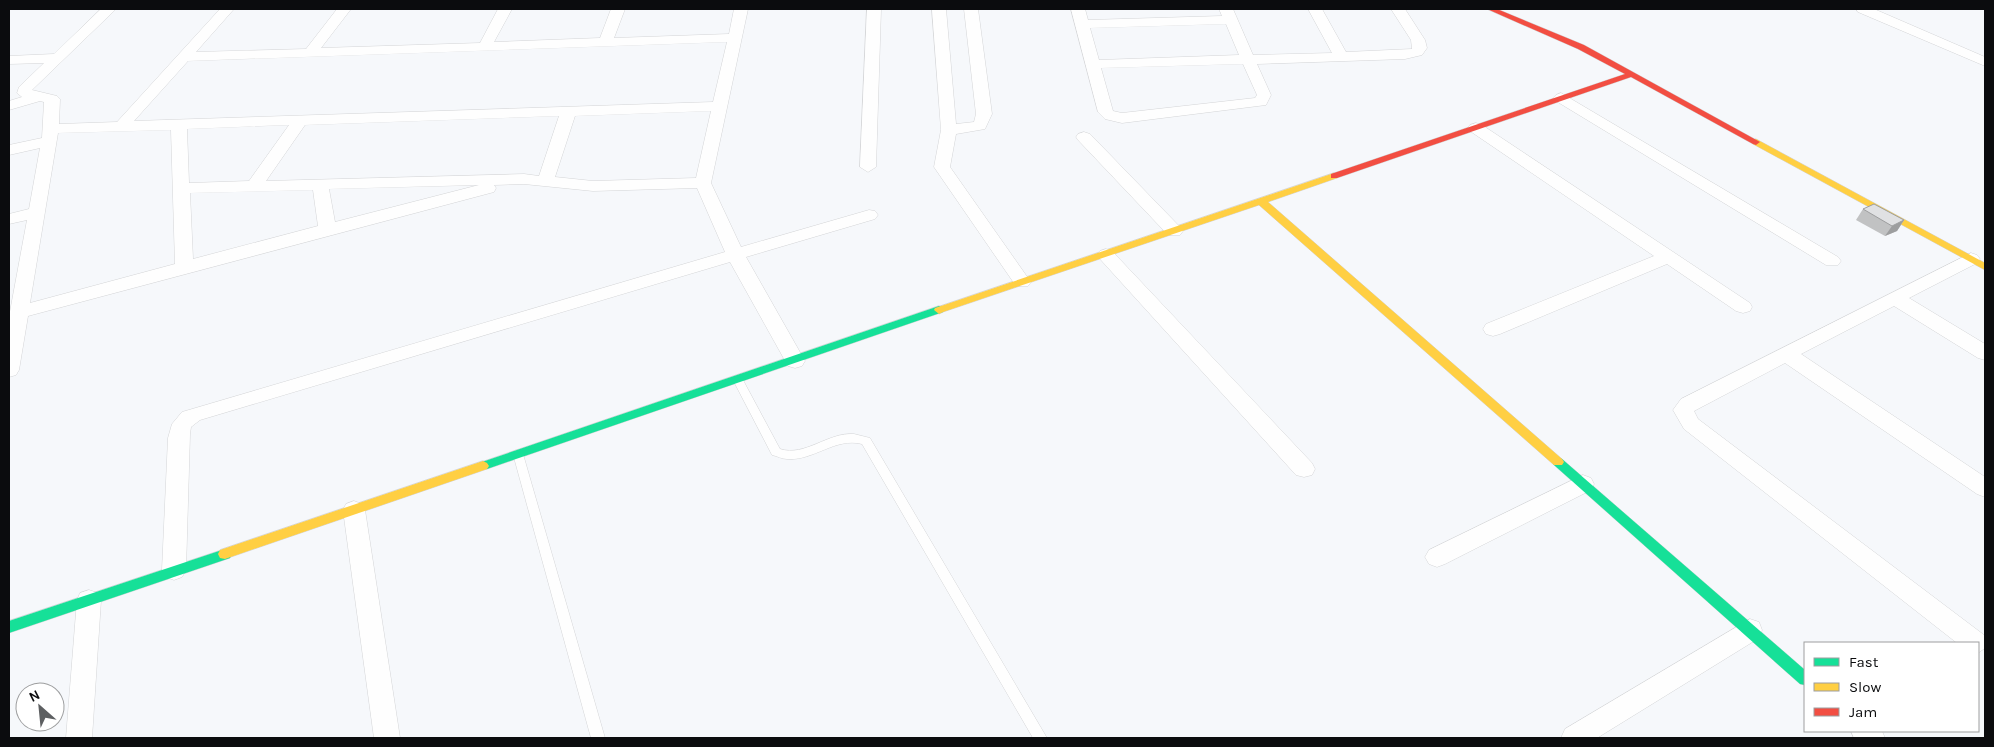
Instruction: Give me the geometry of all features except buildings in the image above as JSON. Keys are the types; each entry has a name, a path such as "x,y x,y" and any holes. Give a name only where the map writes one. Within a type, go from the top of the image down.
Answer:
{"street":[{"path":"9,370 16,308 37,212 50,135 52,99 24,93 24,90 109,9"},
{"path":"122,126 226,9"},
{"path":"310,52 344,9"},
{"path":"485,46 505,9"},
{"path":"606,42 618,9"},
{"path":"741,9 703,183 736,256 794,360"},
{"path":"868,167 874,9"},
{"path":"939,9 949,130 942,167 947,177 1022,282"},
{"path":"949,130 980,126 984,114 971,9"},
{"path":"1078,9 1082,24 1106,112 1110,116 1122,118 1261,102 1264,95 1229,14 1082,24"},
{"path":"1314,9 1341,56"},
{"path":"1093,64 1417,52 1420,48 1418,40 1398,9"},
{"path":"1491,9 1581,48 1633,74 1978,263"},
{"path":"1863,9 1985,62"},
{"path":"184,57 735,38"},
{"path":"9,60 59,58"},
{"path":"9,627 1262,202 1633,74"},
{"path":"9,106 40,96"},
{"path":"1560,98 1832,261"},
{"path":"9,150 50,135 122,126 720,106"},
{"path":"546,180 569,110"},
{"path":"254,186 300,119"},
{"path":"179,125 184,268"},
{"path":"1476,128 1742,307"},
{"path":"1084,137 1174,231"},
{"path":"182,188 524,180 546,180 566,185 594,186 703,183"},
{"path":"16,308 184,268 326,229 524,180"},
{"path":"320,184 326,229"},
{"path":"1262,202 1804,678"},
{"path":"9,219 37,212"},
{"path":"174,570 178,438 180,426 193,415 736,256 869,215"},
{"path":"1106,255 1304,469"},
{"path":"1493,329 1668,257"},
{"path":"1973,642 1684,417 1682,410 1688,404 1895,298 1978,263"},
{"path":"1895,298 1985,353"},
{"path":"1787,354 1985,488"},
{"path":"1438,557 1583,484"},
{"path":"354,510 388,738"},
{"path":"79,738 88,600"},
{"path":"1574,738 1750,630"}],"lane":[{"path":"738,380 776,452 784,456 794,455 848,436 866,441 1040,738"},
{"path":"518,454 598,738"}],"traffic: fast":[{"path":"483,466 939,310"},
{"path":"1558,462 1804,678"},
{"path":"9,627 225,554"}],"traffic: slow":[{"path":"1756,142 1985,267"},
{"path":"939,310 1334,176"},
{"path":"1261,201 1558,462"},
{"path":"225,554 483,466"}],"traffic: jam":[{"path":"1491,9 1581,47 1756,142"},
{"path":"1334,176 1633,74"}]}
